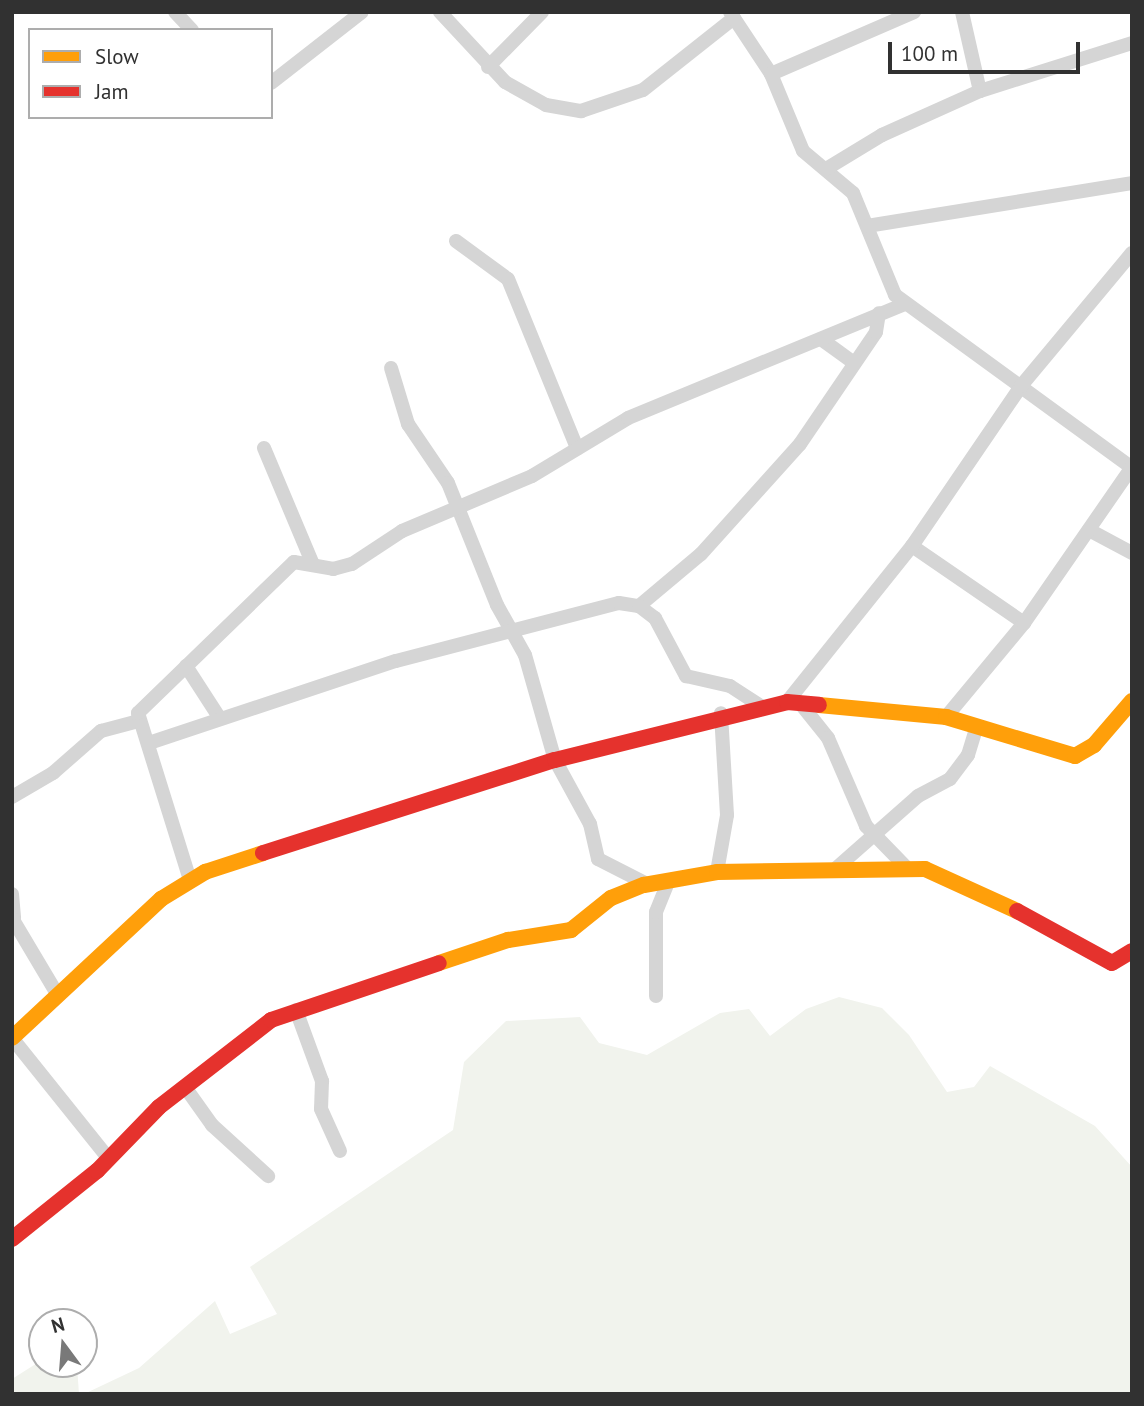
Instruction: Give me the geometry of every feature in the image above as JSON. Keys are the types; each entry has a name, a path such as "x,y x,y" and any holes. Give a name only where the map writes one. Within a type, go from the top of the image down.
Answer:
{"street":[{"path":"175,12 190,28"},
{"path":"273,81 362,12"},
{"path":"440,12 488,67 546,105 598,109 643,90 732,15 771,74 803,151 848,186 867,226 888,285 905,304 1132,468 1024,623 946,718"},
{"path":"488,67 542,12"},
{"path":"771,74 914,12"},
{"path":"962,12 980,91"},
{"path":"826,169 882,135 980,91 1132,43"},
{"path":"867,226 1132,183"},
{"path":"456,240 508,279 577,448"},
{"path":"794,702 912,546 1021,386 1132,253"},
{"path":"190,880 149,743 138,721 141,710 294,562 312,562 341,568 402,531 459,510 628,418 905,304"},
{"path":"639,606 701,554 800,444 853,362 876,332 879,313"},
{"path":"821,340 853,362"},
{"path":"391,368 408,424 459,510 536,682 555,760 590,824 598,859 647,884"},
{"path":"264,448 312,562"},
{"path":"1089,530 1132,553"},
{"path":"912,546 1024,623"},
{"path":"149,743 219,717 396,661 514,634 604,605 639,606 655,618 683,674 730,686 761,706"},
{"path":"186,666 219,717"},
{"path":"108,1158 12,1038 56,992 190,880 555,760 721,713 794,702 946,718 1075,756 1094,745 1132,701"},
{"path":"794,702 828,738 874,838 906,867"},
{"path":"717,872 727,815 721,713"},
{"path":"12,797 53,773 101,731 138,721"},
{"path":"832,872 874,838 918,796 958,770 975,727"},
{"path":"12,1239 238,1043 296,1010 508,940 570,930 611,898 647,884 667,885 717,872 832,872 906,867 964,884 1112,963 1130,957"},
{"path":"656,996 656,912 667,885"},
{"path":"12,894 13,918 56,992"},
{"path":"296,1010 322,1081 321,1109 340,1151"},
{"path":"185,1087 212,1125 268,1176"}],"shaded area":[{"path":"839,997 882,1008 909,1035 947,1092 974,1087 990,1066 1095,1126 1132,1167 1132,1394 84,1394 139,1368 215,1301 230,1334 277,1314 250,1267 453,1130 464,1062 506,1021 580,1017 599,1043 647,1055 720,1013 749,1009 770,1036 806,1009"},
{"path":"28,1369 28,1378 78,1378 79,1394 12,1394 12,1379"}],"traffic: slow":[{"path":"819,705 946,717 1075,756 1094,745 1132,701"},
{"path":"12,1038 161,899 205,872 263,853"},
{"path":"439,963 508,940 571,930 611,898 644,885 717,872 925,869 1017,911"}],"traffic: jam":[{"path":"263,853 555,760 787,702 819,705"},
{"path":"1017,911 1112,963 1132,951"},
{"path":"12,1239 97,1171 159,1107 271,1020 439,963"}]}
